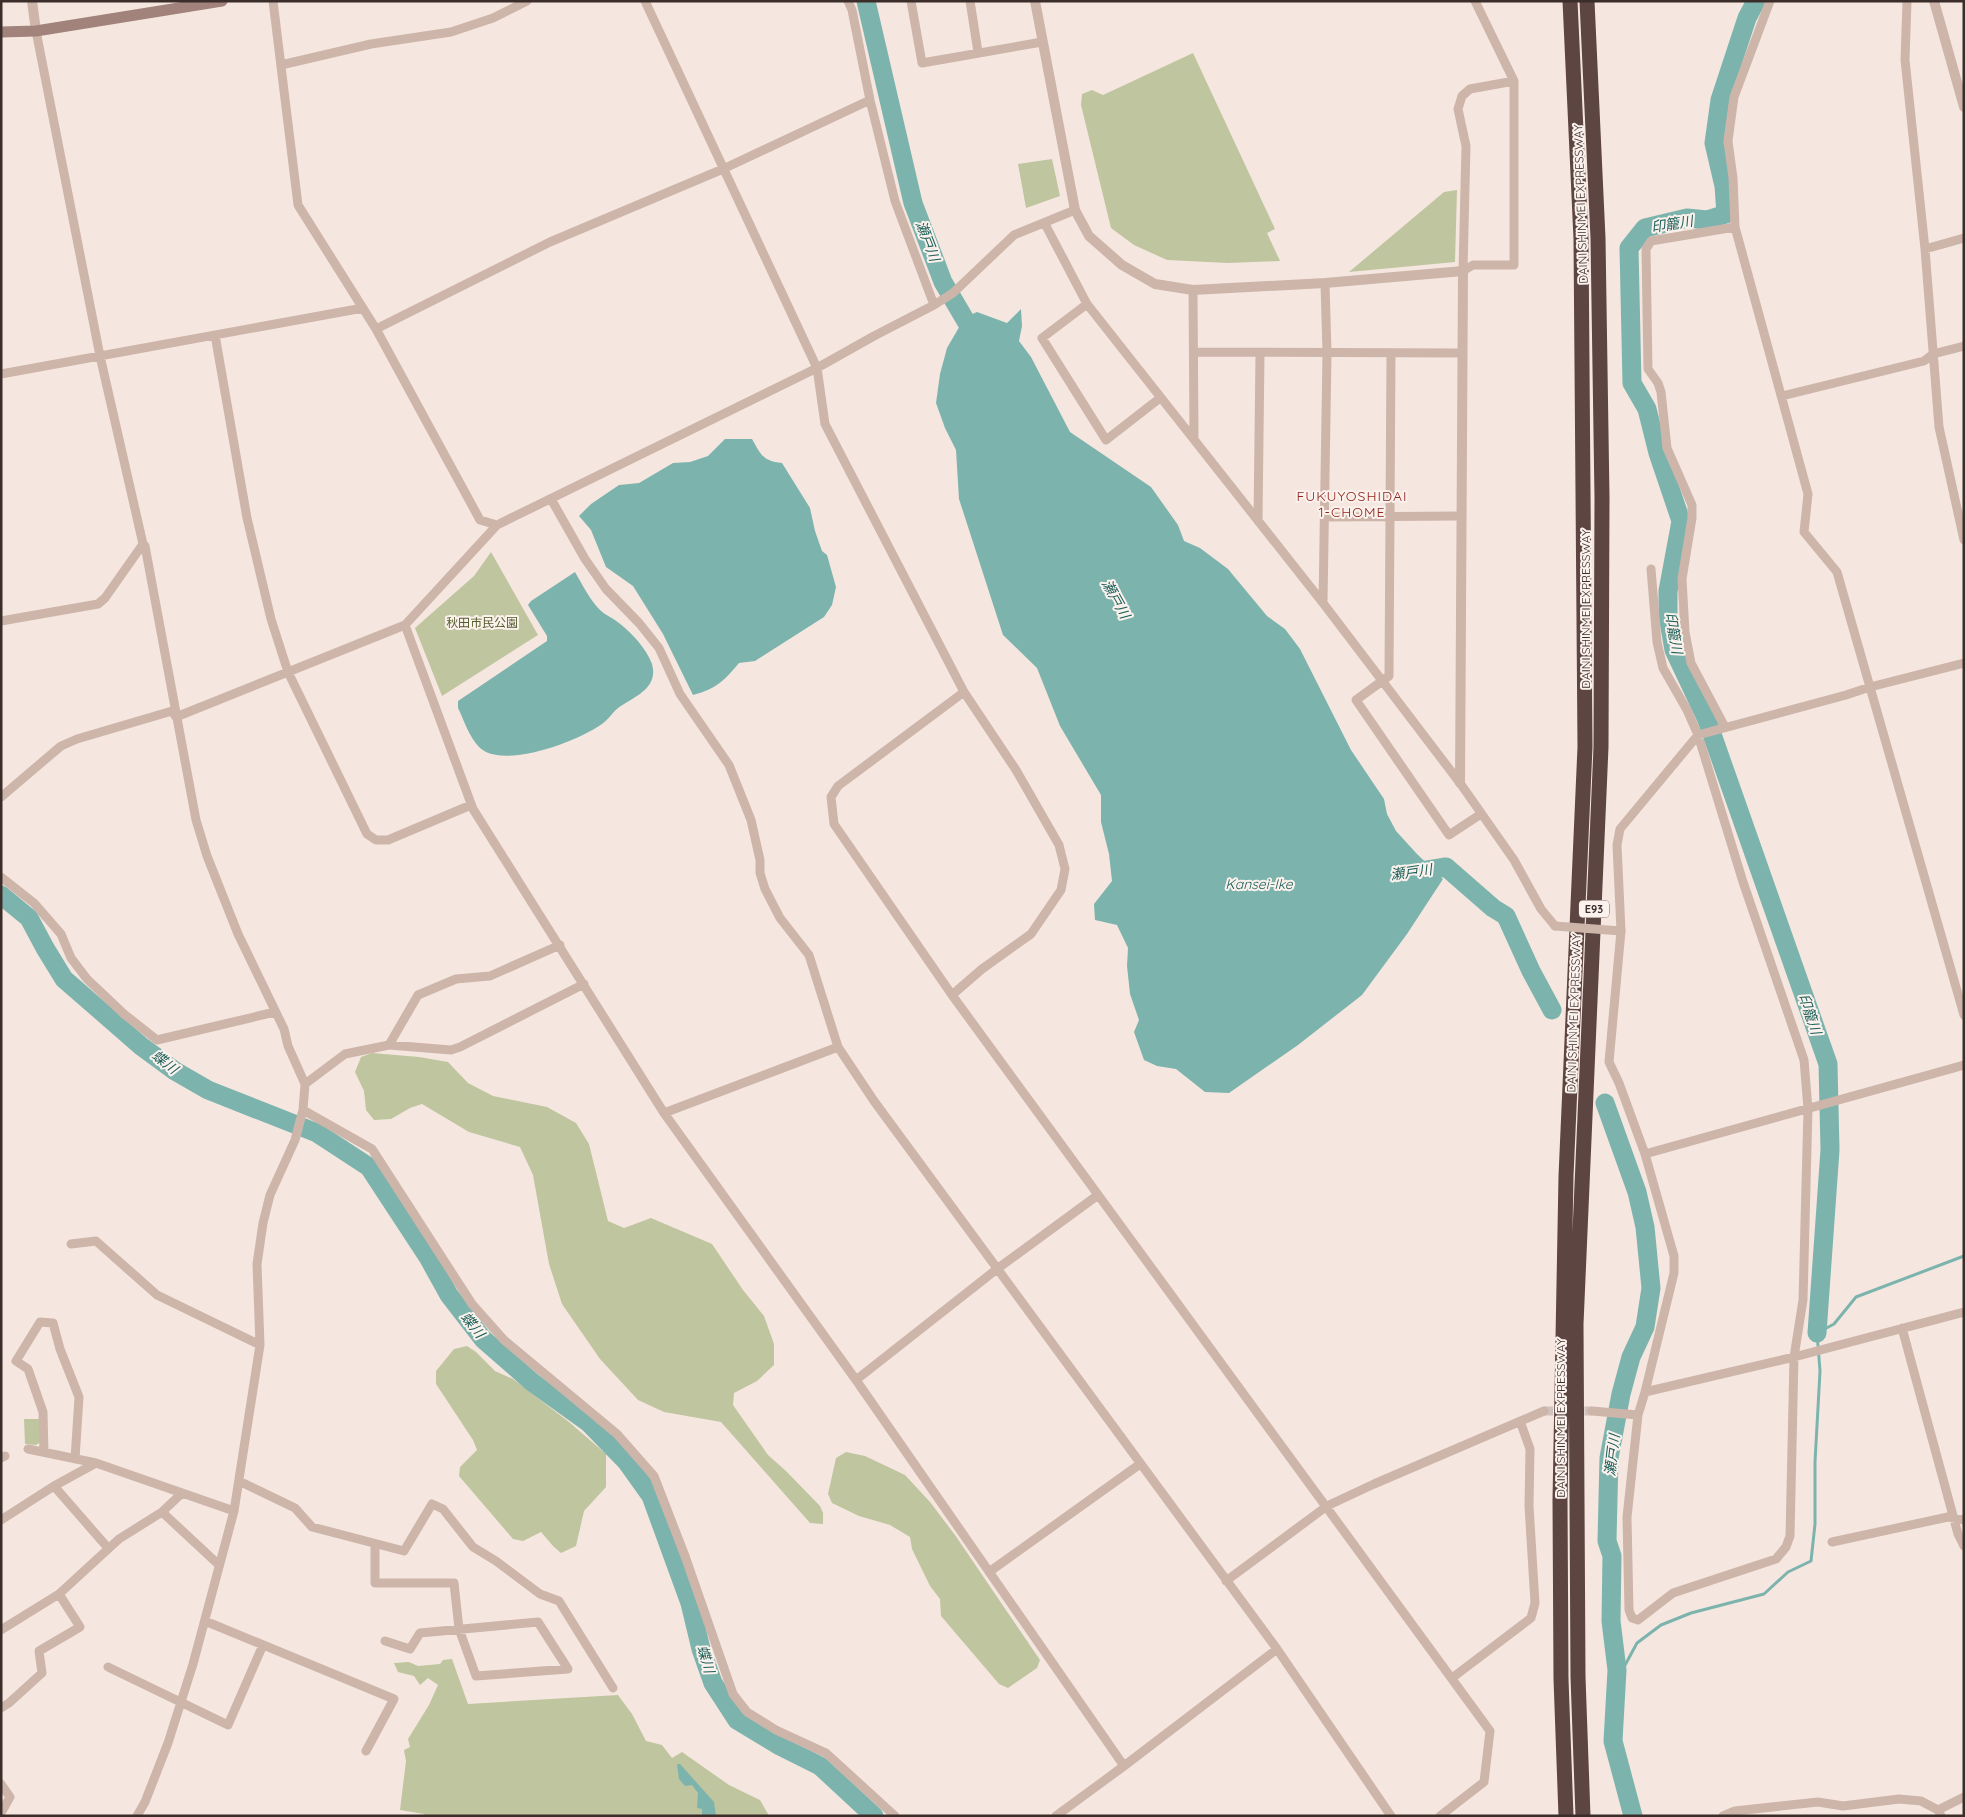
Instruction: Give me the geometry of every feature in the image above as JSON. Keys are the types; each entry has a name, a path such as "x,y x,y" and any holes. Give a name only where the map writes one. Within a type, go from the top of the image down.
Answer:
{"highway":[{"name":"DAINI SHINMEI EXPRESSWAY","path":"1566,1816 1561,1679 1560,1500 1566,1186 1585,746 1581,239 1570,1"},
{"name":"DAINI SHINMEI EXPRESSWAY","path":"1583,1816 1578,1676 1576,1324 1601,748 1602,498 1598,238 1586,1"}],"main road":[{"path":"1,32 36,30 222,1"}],"street":[{"path":"32,1 36,30 100,356 145,546 196,820 207,856 238,934 284,1029 288,1046 305,1084 303,1110 295,1140 270,1196 263,1223 257,1264 260,1345 234,1511 181,1702 162,1760 145,1802 137,1816"},
{"path":"273,1 298,205 376,329 480,520 497,525"},
{"path":"281,65 371,44 451,32 493,18 527,1"},
{"path":"645,1 816,368 825,424 964,692 1026,787 1059,845 1065,869 1061,890 1031,934 982,969 952,995"},
{"path":"848,1 852,10 870,100 895,201 934,305"},
{"path":"911,1 922,63 1042,42"},
{"path":"970,1 978,52"},
{"path":"1035,1 1075,210 1089,236 1122,265 1155,284 1193,290 1325,283 1463,272 1473,264 1514,265 1514,81 1475,1"},
{"path":"1770,1 1734,96 1728,141 1733,178 1735,227 1808,494 1804,532 1837,572 1964,1014"},
{"path":"1907,1 1905,60 1925,249 1939,427 1964,540"},
{"path":"1934,1 1964,108"},
{"path":"1460,783 1460,516 1466,146 1458,109 1462,96 1470,89 1514,81"},
{"path":"376,329 550,242 723,169 870,100"},
{"path":"176,717 405,625 497,525 816,368 934,305 953,292 1014,235 1045,224 1075,210"},
{"path":"1045,224 1087,304 1258,520 1460,783 1514,860 1540,909 1555,926 1620,931"},
{"path":"1724,726 1691,663 1685,632 1682,579 1692,518 1692,505 1667,448 1661,392 1658,383 1648,369 1646,249 1651,241 1735,227"},
{"path":"1925,249 1964,238"},
{"path":"1322,603 1327,353 1325,283"},
{"path":"1193,290 1194,438"},
{"path":"1087,304 1042,338 1106,440 1160,398"},
{"path":"1,374 363,308"},
{"path":"214,335 247,518 270,619 288,672 367,834 376,840 388,840 471,804"},
{"path":"1782,396 1924,361 1933,354 1964,346"},
{"path":"1194,352 1462,353"},
{"path":"1258,520 1260,353"},
{"path":"1391,353 1389,676 1356,700 1449,835 1481,814"},
{"path":"551,499 585,559 606,589 639,622 659,648 680,694 729,765 751,820 760,860 760,873 765,889 780,918 809,955 838,1047 874,1101 1277,1649 1391,1816"},
{"path":"1325,518 1460,516"},
{"path":"1,621 98,604 105,598 143,544"},
{"path":"1651,568 1657,642 1663,668 1687,710 1698,735 1743,882 1804,1060 1808,1109 1803,1300 1794,1357 1790,1536 1786,1547 1776,1559 1673,1593 1638,1620 1632,1618 1629,1610 1627,1517 1638,1415 1674,1274 1674,1256 1645,1154 1620,1083 1609,1062 1620,931 1617,845 1620,829 1698,735 1724,726 1964,663"},
{"path":"405,625 471,804 664,1112 856,1380 1124,1766"},
{"path":"964,692 838,786 831,797 834,824 952,995 1490,1731 1484,1782 1440,1816"},
{"path":"1,797 61,746 77,739 172,711 176,717"},
{"path":"1,877 34,903 60,934 71,958 87,979 124,1014 157,1040 275,1012"},
{"path":"389,1045 418,995 456,979 490,976 560,946"},
{"path":"305,1084 345,1054 389,1045 450,1050 460,1047 584,984"},
{"path":"664,1112 838,1047"},
{"path":"1645,1154 1964,1065"},
{"path":"303,1110 372,1149 472,1304 504,1340 617,1434 654,1476 685,1556 733,1694 747,1712 776,1730 826,1753 894,1816"},
{"path":"856,1380 997,1269 1098,1195"},
{"path":"71,1244 96,1241 157,1295 260,1345"},
{"path":"1645,1392 1834,1347 1964,1312"},
{"path":"44,1452 43,1412 28,1369 16,1361 40,1322 53,1323 60,1349 79,1397 75,1459"},
{"path":"1902,1328 1960,1519 1958,1534 1964,1546"},
{"path":"1226,1581 1327,1506 1544,1411"},
{"path":"1592,1412 1638,1415"},
{"path":"1452,1678 1531,1618 1535,1603 1529,1506 1530,1449 1520,1421"},
{"path":"28,1449 96,1464 234,1511"},
{"path":"1,1520 54,1486 96,1464"},
{"path":"989,1572 1140,1464"},
{"path":"238,1481 295,1508 312,1527 404,1551 432,1504 443,1509 472,1547 496,1561 540,1594 559,1601 613,1688"},
{"path":"54,1486 108,1548"},
{"path":"1,1630 59,1594 108,1548 162,1512 181,1494"},
{"path":"162,1512 220,1566"},
{"path":"1832,1542 1948,1517 1960,1519"},
{"path":"375,1544 375,1583 454,1583 459,1629 476,1676 568,1669 538,1622 459,1629 420,1633 410,1649 386,1641"},
{"path":"1,1708 42,1673 39,1651 80,1627 59,1594"},
{"path":"205,1621 394,1699 366,1751"},
{"path":"108,1666 228,1725 263,1645"},
{"path":"1056,1816 1277,1649"},
{"path":"1,1784 10,1797 1,1813"},
{"path":"1724,1816 1735,1811 1818,1802 1843,1806 1899,1799 1922,1801 1939,1813 1964,1798"}],"green space":[{"path":"1193,53 1275,229 1267,233 1280,261 1228,263 1167,260 1134,245 1111,228 1081,105 1082,94 1092,90 1103,95"},
{"path":"1052,159 1060,196 1026,208 1018,164"},
{"path":"1457,190 1455,262 1349,272 1444,192"},
{"name":"秋田市民公園","path":"491,552 538,635 442,696 415,628 474,576"},
{"path":"372,1053 419,1057 448,1062 468,1083 493,1096 547,1107 576,1123 589,1144 608,1221 624,1228 651,1218 712,1244 743,1290 764,1316 774,1344 774,1365 757,1381 734,1393 733,1405 768,1455 820,1506 823,1513 823,1524 810,1523 721,1422 664,1412 638,1400 600,1359 562,1304 549,1264 533,1175 520,1147 469,1132 422,1104 410,1108 391,1119 374,1120 366,1110 364,1091 355,1072 361,1057"},
{"path":"467,1346 476,1352 495,1371 513,1379 569,1422 606,1454 606,1487 584,1511 576,1546 561,1553 541,1532 523,1541 513,1539 459,1476 460,1467 477,1450 473,1440 436,1384 436,1371 454,1349"},
{"path":"24,1419 40,1419 41,1442 36,1445 25,1444"},
{"path":"846,1452 865,1456 905,1475 930,1502 955,1535 1040,1660 1037,1668 1008,1688 999,1684 941,1616 940,1599 930,1586 912,1549 910,1537 890,1525 859,1516 832,1503 828,1494 836,1458"},
{"path":"452,1659 468,1704 618,1695 632,1714 646,1741 662,1745 672,1758 682,1752 729,1785 760,1800 769,1816 424,1816 424,1814 400,1810 406,1761 404,1750 410,1747 408,1739 429,1705 438,1685 428,1678 420,1685 414,1676 398,1672 394,1663 409,1662 418,1666 440,1664 443,1660"}],"water":[{"name":"Kansei-Ike","path":"1021,309 1022,326 1019,341 1031,357 1070,432 1151,487 1178,525 1184,541 1200,548 1228,569 1267,616 1285,629 1300,649 1351,750 1384,799 1387,814 1396,831 1443,879 1407,934 1362,995 1298,1045 1229,1093 1205,1092 1176,1069 1157,1066 1144,1060 1134,1032 1139,1020 1130,994 1127,966 1128,948 1117,925 1095,920 1094,904 1112,881 1109,854 1101,822 1101,795 1060,726 1037,668 1003,635 959,499 956,450 945,428 936,403 940,374 947,348 965,317 977,312 1007,323"},
{"path":"725,439 752,439 763,456 771,461 782,463 810,508 815,531 822,551 827,555 836,587 832,605 824,617 755,661 739,663 719,684 693,695 663,634 633,586 606,567 591,530 579,516 591,504 619,485 639,483 673,463 690,462 708,456"},
{"path":"575,572 596,606 624,627 642,647 652,664 652,680 643,691 618,708 604,722 591,731 562,744 513,756 486,752 476,744 469,732 458,708 458,701 547,641 547,636 528,605 531,601"},
{"path":"677,1764 680,1764 714,1802 716,1816 702,1816 702,1809 697,1808 698,1793 692,1785 685,1786 679,1779"}],"waterway":[{"name":"瀬戸川","path":"866,1 913,203 943,282 977,340"},
{"name":"印籠川","path":"1756,1 1747,18 1720,100 1714,143 1724,186 1726,214 1707,220 1687,218 1645,228 1629,248 1632,383 1647,409 1658,453 1681,521 1668,591 1668,616 1674,650 1707,720 1828,1064 1830,1150 1817,1333"},
{"name":"瀬戸川","path":"1409,873 1446,867 1493,908 1506,916 1531,971 1552,1010"},
{"name":"蝶川","path":"1,895 29,918 64,979 141,1046 175,1071 208,1090 317,1133 369,1167 428,1257 449,1295 483,1339 532,1382 589,1423 626,1461 651,1496 690,1603 701,1649 713,1683 737,1720 780,1746 820,1766 874,1816"},
{"name":"瀬戸川","path":"1605,1103 1637,1192 1645,1227 1651,1288 1645,1327 1631,1357 1621,1394 1609,1458 1607,1541 1612,1556 1611,1621 1617,1670 1613,1741 1633,1816"},
{"path":"1617,1680 1637,1643 1661,1625 1691,1613 1764,1594 1788,1572 1811,1561 1815,1524 1815,1462 1820,1371 1817,1333 1834,1324 1856,1297 1964,1256"}],"tunnel":[{"path":"1544,1411 1592,1411"}],"district":[{"name":"FUKUYOSHIDAI 1-CHOME","path":"1352,504"}]}
